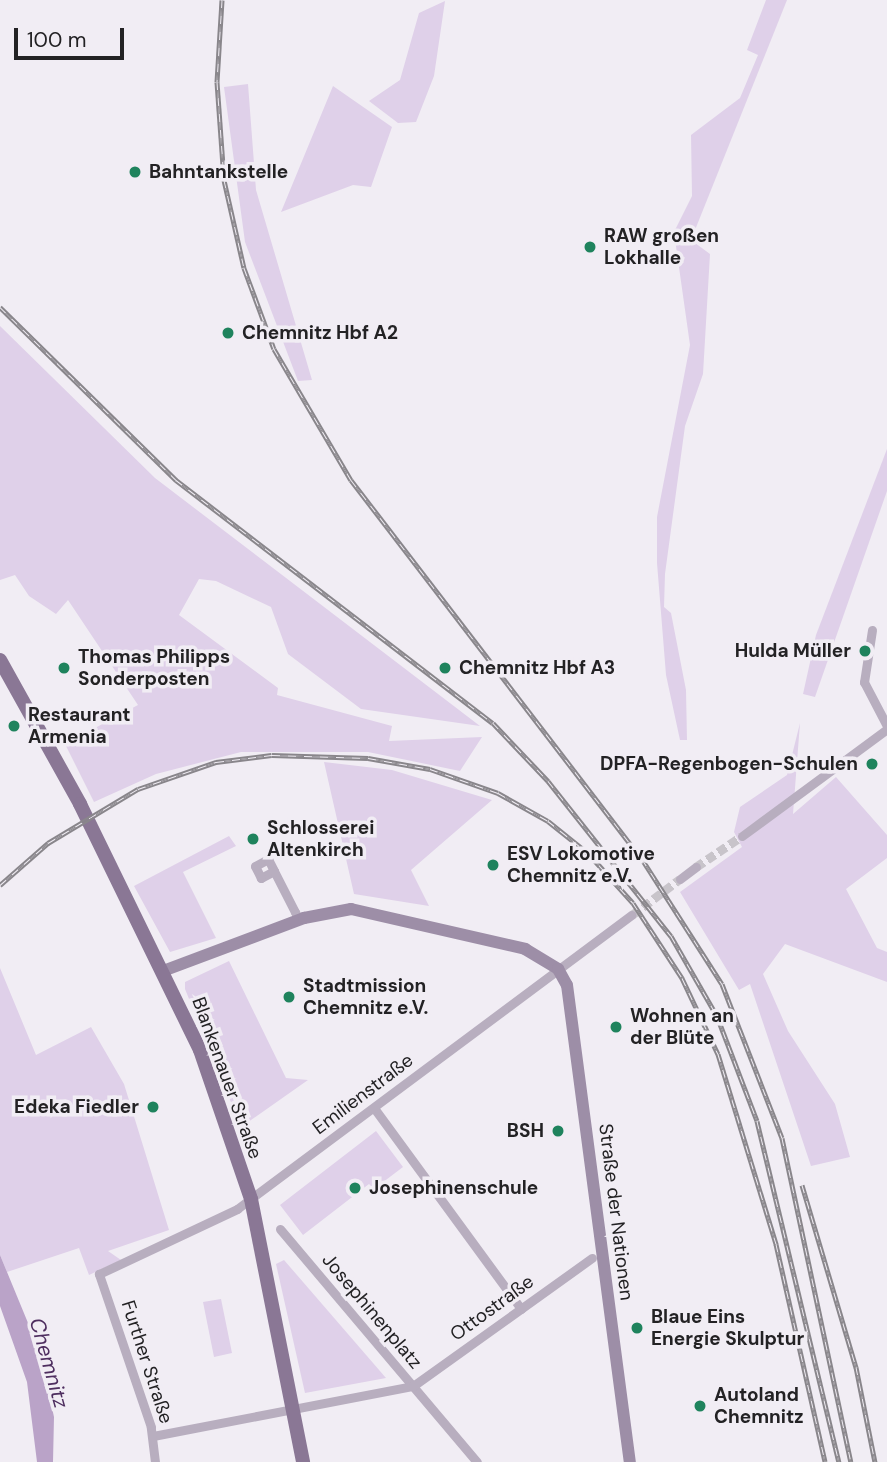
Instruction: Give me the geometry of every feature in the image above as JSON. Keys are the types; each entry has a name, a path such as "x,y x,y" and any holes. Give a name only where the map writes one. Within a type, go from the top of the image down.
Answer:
{"main road":[{"name":"Blankenauer Straße","path":"0,660 193,1033 251,1199 303,1462"},
{"path":"163,971 299,920 369,910 525,949 558,969"},
{"name":"Straße der Nationen","path":"558,969 569,998 630,1462"}],"street":[{"path":"742,836 887,728 864,682 873,631"},
{"path":"680,879 696,867"},
{"path":"274,871 299,920"},
{"name":"Emilienstraße","path":"99,1274 226,1214 251,1199 632,915"},
{"path":"374,1108 521,1309"},
{"name":"Josephinenplatz","path":"153,1436 413,1387 280,1229"},
{"name":"Ottostraße","path":"413,1387 592,1258"},
{"name":"Further Straße","path":"99,1274 153,1436 155,1462"},
{"path":"413,1387 477,1462"}],"shaded area":[{"path":"766,0 787,0 691,240 710,254 703,374 685,426 665,574 664,607 671,613 686,690 687,740 680,740 666,675 657,563 657,517 690,345 674,232 692,196 691,135 740,98 758,55 747,50"},
{"path":"445,1 434,76 416,122 398,123 369,101 400,80 419,13"},
{"path":"248,84 256,190 312,380 298,381 245,242 224,87"},
{"path":"333,86 392,127 371,187 353,185 281,212"},
{"path":"0,326 155,478 480,726 361,709 288,654 271,607 216,581 199,579 179,615 278,688 277,695 392,726 389,741 482,737 460,771 368,752 241,752 156,774 94,802 65,744 138,705 68,600 56,614 29,596 15,575 0,580"},
{"path":"887,449 887,491 815,697 803,694 816,635"},
{"path":"800,723 793,814 836,777 887,835 887,858 846,889 877,948 887,952 887,982 785,944 763,974 788,1031 835,1104 850,1157 811,1166 750,984 739,990 680,892 742,847 734,832 740,807 787,775"},
{"path":"324,762 392,770 492,800 411,870 429,906 354,894"},
{"path":"229,836 236,846 183,872 216,938 170,952 134,886"},
{"path":"229,961 286,1078 308,1080 241,1127 185,989 185,982"},
{"path":"0,968 36,1055 91,1027 124,1084 169,1230 108,1251 121,1260 89,1275 79,1248 7,1272 0,1255"},
{"path":"376,1131 403,1167 374,1189 369,1184 303,1235 280,1205"},
{"path":"0,1255 40,1352 54,1417 53,1462 37,1462 27,1382 0,1306"},
{"path":"284,1260 386,1378 305,1393 276,1264"},
{"path":"221,1299 232,1353 214,1357 203,1302"}],"tunnel":[{"path":"696,867 742,836"},
{"path":"632,915 680,879"}],"railway":[{"path":"222,0 217,82 224,180 244,268 274,349 351,480 642,859 722,984 782,1138 851,1462"},
{"path":"0,307 176,480 493,723 548,781 671,936 717,1016 757,1121 839,1462"},
{"path":"0,885 48,843 138,789 216,762 272,755 368,758 430,769 498,793 548,821 588,853 633,903 682,978 718,1054 776,1244 825,1462"},
{"path":"802,1185 856,1367 875,1462"}],"place":[{"name":"Bahntankstelle","path":"135,172"},
{"name":"RAW großen Lokhalle","path":"590,247"},
{"name":"Chemnitz Hbf A2","path":"228,333"},
{"name":"Hulda Müller","path":"865,651"},
{"name":"Thomas Philipps Sonderposten","path":"64,668"},
{"name":"Chemnitz Hbf A3","path":"445,668"},
{"name":"Restaurant Armenia","path":"14,726"},
{"name":"DPFA-Regenbogen-Schulen","path":"872,764"},
{"name":"Schlosserei Altenkirch","path":"253,839"},
{"name":"ESV Lokomotive Chemnitz e.V.","path":"493,865"},
{"name":"Stadtmission Chemnitz e.V.","path":"289,997"},
{"name":"Wohnen an der Blüte","path":"616,1027"},
{"name":"Edeka Fiedler","path":"153,1107"},
{"name":"BSH","path":"558,1131"},
{"name":"Josephinenschule","path":"355,1188"},
{"name":"Blaue Eins Energie Skulptur","path":"637,1328"},
{"name":"Autoland Chemnitz","path":"700,1406"}],"water label":[{"name":"Chemnitz","path":"49,1363"}]}
